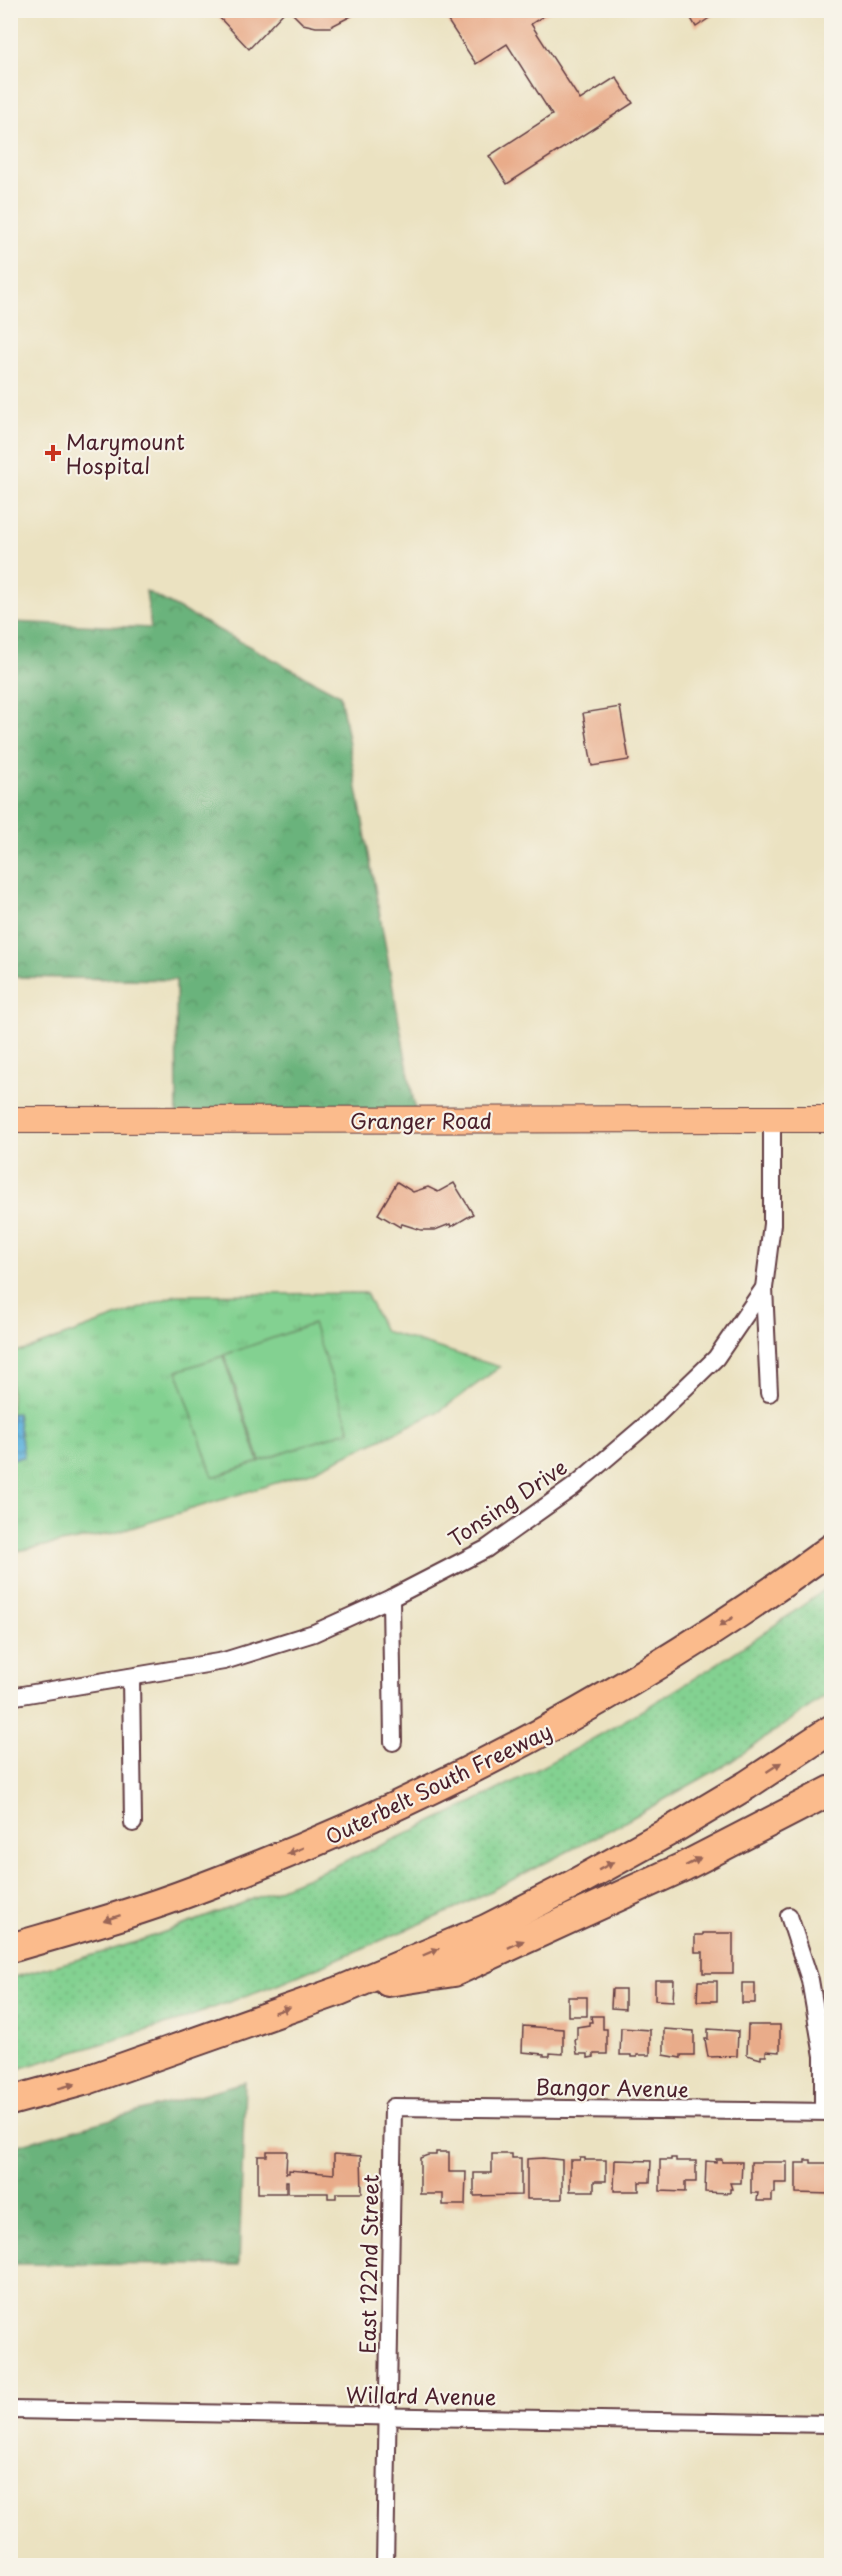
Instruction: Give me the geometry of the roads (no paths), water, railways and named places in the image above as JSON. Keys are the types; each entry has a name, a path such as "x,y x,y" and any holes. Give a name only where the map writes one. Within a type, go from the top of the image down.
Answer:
{"highway":[{"path":"775,1589 831,1535"},
{"name":"Outerbelt South Freeway","path":"10,1948 194,1891 298,1850 429,1791 534,1738 633,1681 775,1589 831,1548"},
{"path":"10,2101 87,2080 339,1990 486,1929 572,1886 747,1785 831,1729"},
{"path":"339,1990 454,1972 683,1867 831,1790"}],"main road":[{"name":"Granger Road","path":"10,1120 831,1119"}],"street":[{"name":"Tonsing Drive","path":"10,1697 247,1655 315,1633 391,1598 486,1549 573,1487 655,1417 716,1358 764,1288 772,1224 772,1120"},
{"path":"764,1288 769,1392"},
{"path":"391,1598 393,1742"},
{"path":"131,1677 133,1823"},
{"path":"789,1916 810,1980 823,2056 827,2111"},
{"name":"Bangor Avenue","path":"393,2107 827,2111"},
{"name":"East 122nd Street","path":"385,2565 393,2107"},
{"name":"Willard Avenue","path":"10,2410 831,2424"}],"water":[{"path":"17,1413 24,1457 11,1459 11,1414"}],"place":[{"name":"Marymount Hospital","path":"53,453"}]}
